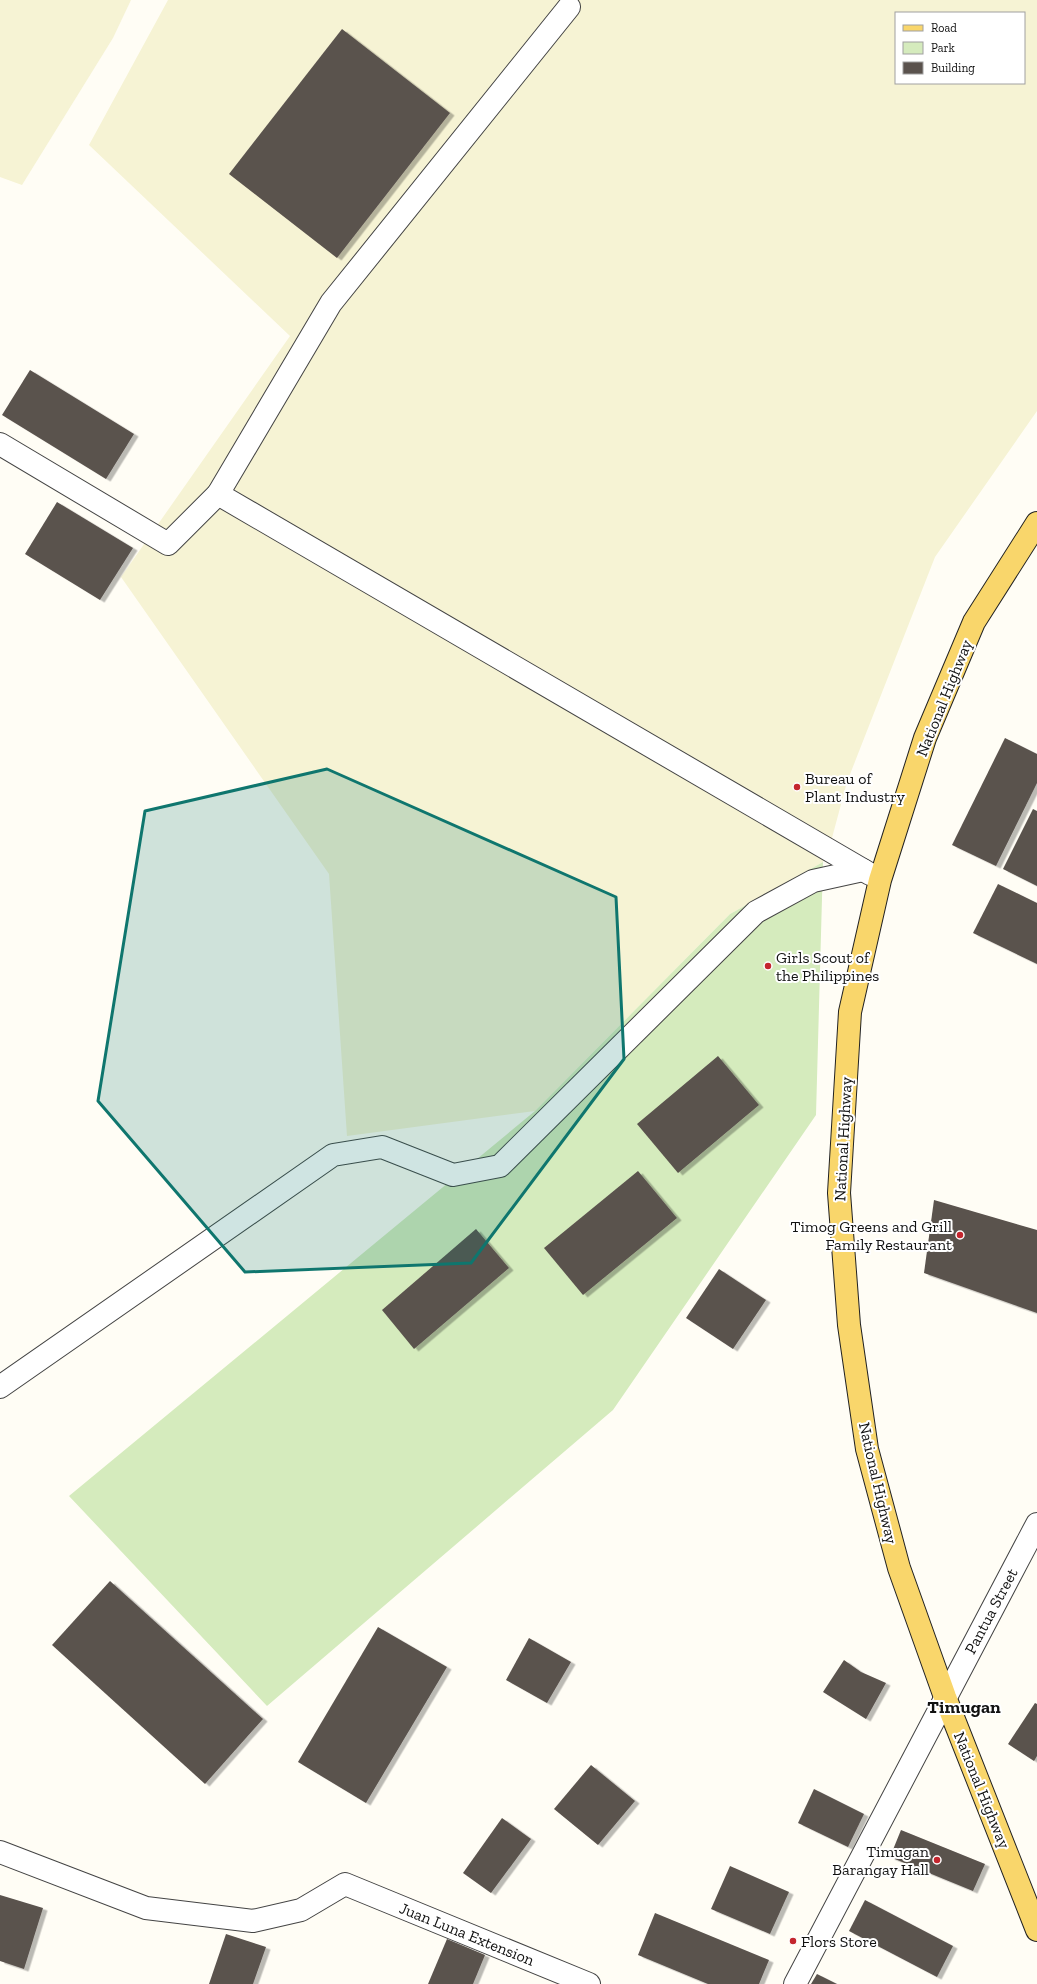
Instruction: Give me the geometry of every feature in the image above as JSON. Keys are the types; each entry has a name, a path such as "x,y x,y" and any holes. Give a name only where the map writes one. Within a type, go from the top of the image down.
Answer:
{"main road":[{"name":"National Highway","path":"1037,524 974,622 925,738 872,875 850,1012 838,1193 849,1325 867,1449 899,1568 945,1697 1037,1930"}],"street":[{"path":"0,444 168,544 218,494 331,303 569,7"},
{"path":"218,494 872,875"},
{"path":"0,1387 333,1155 382,1147 453,1175 500,1166 756,912 813,881 872,875"},
{"name":"Pantua Street","path":"795,1984 945,1697 1032,1546 1037,1524"},
{"name":"Juan Luna Extension","path":"0,1852 146,1908 253,1921 301,1910 345,1884 588,1984"}],"highlighted area":[{"path":"327,769 616,897 624,1059 471,1263 245,1272 98,1101 145,811"}],"shaded area":[{"path":"0,0 131,0 113,38 22,185 0,177"},
{"path":"168,0 1037,0 1037,411 935,557 847,782 829,849 823,862 730,914 535,1111 347,1136 329,874 121,577 290,336 89,145"}],"green space":[{"path":"823,862 816,1115 613,1410 267,1706 69,1496 535,1111 730,914"}],"building":[{"path":"342,29 450,113 337,258 229,174"},
{"path":"30,370 134,434 106,479 2,415"},
{"path":"57,502 133,548 100,600 25,554"},
{"path":"1005,738 1037,754 1037,783 996,866 952,845"},
{"path":"1033,809 1037,811 1037,886 1003,869"},
{"path":"998,884 1037,903 1037,964 973,933"},
{"path":"718,1056 759,1105 678,1173 637,1124"},
{"path":"638,1171 677,1218 583,1295 544,1248"},
{"path":"934,1200 1037,1230 1037,1313 924,1273"},
{"path":"476,1229 509,1268 414,1349 382,1310"},
{"path":"719,1269 766,1300 733,1349 686,1318"},
{"path":"110,1581 263,1719 205,1784 52,1645"},
{"path":"378,1627 447,1667 366,1803 298,1762"},
{"path":"529,1638 571,1662 547,1703 506,1680"},
{"path":"844,1660 861,1672 886,1683 866,1719 823,1692"},
{"path":"1035,1703 1037,1704 1037,1756 1034,1761 1008,1744"},
{"path":"591,1765 635,1801 598,1845 554,1809"},
{"path":"814,1789 864,1814 848,1847 798,1823"},
{"path":"502,1818 531,1839 491,1893 463,1873"},
{"name":"Timugan Barangay Hall","path":"901,1830 985,1864 973,1891 890,1857"},
{"path":"730,1866 789,1892 770,1934 711,1909"},
{"path":"0,1895 43,1908 24,1969 0,1961"},
{"path":"865,1900 953,1946 937,1977 849,1931"},
{"path":"655,1913 769,1960 759,1984 708,1984 638,1955"},
{"path":"226,1934 266,1947 253,1984 209,1984"},
{"path":"447,1939 485,1955 473,1984 428,1984"},
{"path":"817,1974 837,1984 811,1984"}],"place":[{"name":"Bureau of Plant Industry","path":"797,787"},
{"name":"Girls Scout of the Philippines","path":"768,966"},
{"name":"Timog Greens and Grill Family Restaurant","path":"960,1235"},
{"name":"Timugan Barangay Hall","path":"937,1860"},
{"name":"Flors Store","path":"793,1941"}],"district":[{"name":"Timugan","path":"964,1707"}]}
